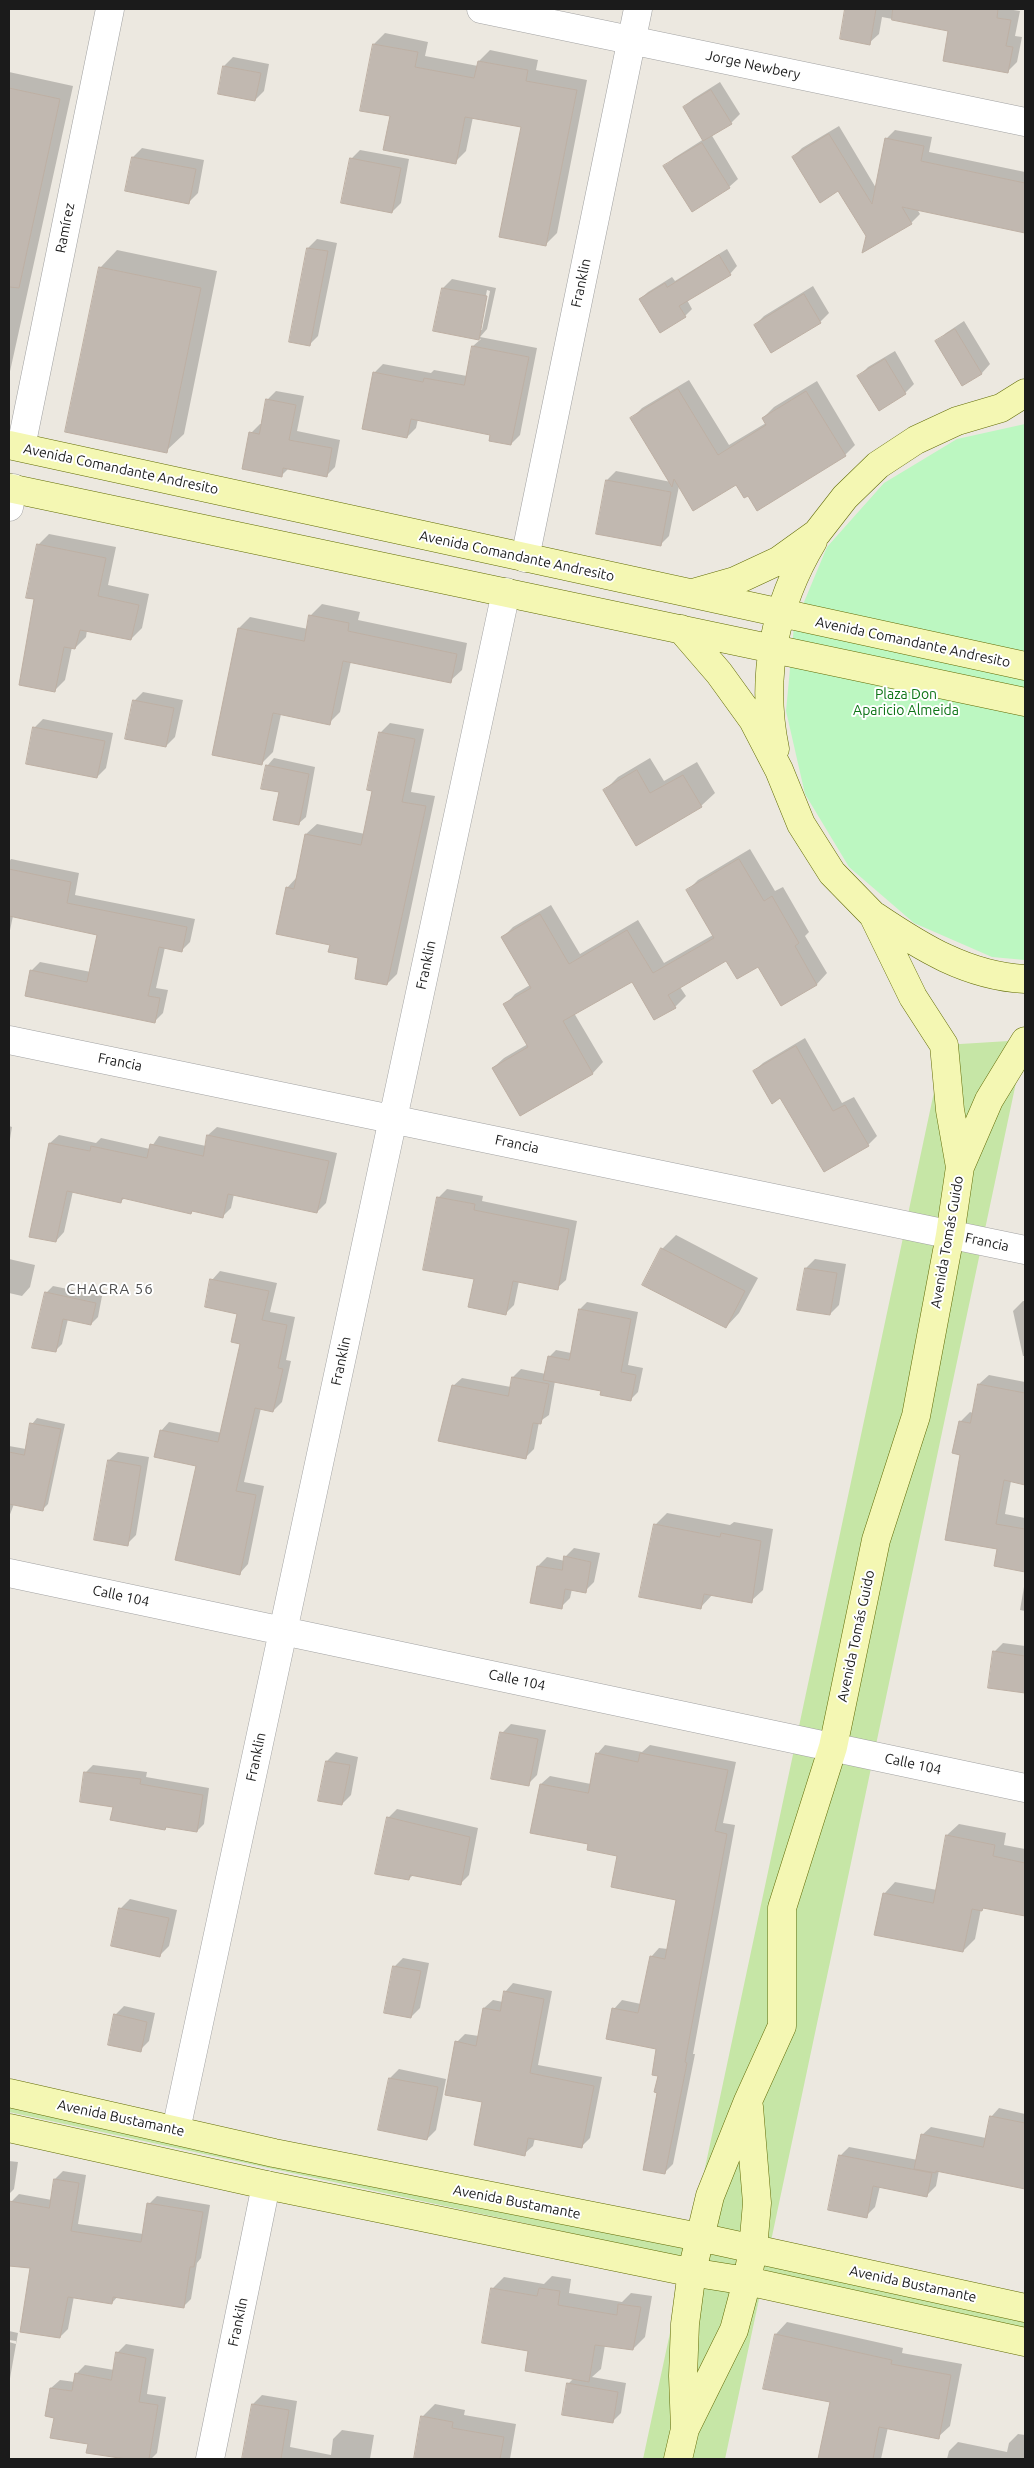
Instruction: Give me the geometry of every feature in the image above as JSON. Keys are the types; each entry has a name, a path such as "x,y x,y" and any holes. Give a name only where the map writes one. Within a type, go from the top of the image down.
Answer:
{"main road":[{"path":"779,770 771,727 769,683 772,648 780,613 799,564 817,533 845,497 878,466 916,440 957,421 1013,407 1025,393"},
{"name":"Avenida Comandante Andresito","path":"15,446 1025,666"},
{"path":"10,494 506,592 1025,702"},
{"path":"689,594 735,581 778,561 817,533"},
{"name":"Avenida Tomás Guido","path":"682,629 719,673 753,720 779,770 801,824 832,874 874,915 919,946 968,968 1009,978 1025,979"},
{"name":"Avenida Tomás Guido","path":"874,915 913,997 944,1045 950,1110 960,1166"},
{"name":"Avenida Tomás Guido","path":"685,2428 683,2376 685,2324 692,2271 710,2196 748,2101 782,2026 782,1908 833,1747 876,1540 916,1416 950,1234 960,1166 989,1100 1025,1042"},
{"name":"Avenida Bustamante","path":"9,2093 274,2153 700,2238 1025,2308"},
{"name":"Avenida Tomás Guido","path":"678,2459 685,2428 734,2330 748,2281 757,2203 748,2101"},
{"path":"9,2128 266,2185 748,2281 1025,2342"}],"street":[{"name":"Ramírez","path":"15,446 110,9"},
{"name":"Jorge Newbery","path":"481,9 1025,122"},
{"name":"Franklin","path":"525,558 638,9"},
{"name":"Franklin","path":"176,2130 506,592"},
{"name":"Francia","path":"9,1040 1025,1250"},
{"name":"Calle 104","path":"9,1573 1025,1788"},
{"name":"Frankiln","path":"210,2459 266,2185"}],"green space":[{"name":"Plaza Don Aparicio Almeida","path":"1025,424 1025,960 992,957 914,923 849,867 805,794 786,711 794,626 827,547 884,483 957,439"},
{"path":"1025,1040 767,2260 1025,2316 1025,2331 762,2285 725,2459 643,2459 686,2258 9,2112 9,2094 689,2243 944,1045"}],"building":[{"path":"845,9 876,9 870,45 840,39"},
{"path":"893,9 998,9 997,18 1011,20 1006,46 1013,47 1008,73 943,61 948,31 892,20"},
{"path":"373,44 418,52 415,67 474,78 478,61 528,70 526,81 577,90 546,246 499,237 521,127 465,117 456,164 383,150 390,116 360,111"},
{"path":"223,66 261,73 255,101 218,94"},
{"path":"9,88 60,99 19,288 9,287"},
{"path":"711,90 732,124 703,141 683,107"},
{"path":"829,134 872,204 885,138 924,146 921,161 1025,183 1025,233 902,207 912,224 862,253 866,236 838,191 820,203 792,157"},
{"path":"702,143 730,188 692,212 663,166"},
{"path":"132,157 196,169 189,204 125,191"},
{"path":"350,158 401,168 392,213 341,203"},
{"path":"307,248 328,251 310,346 289,342"},
{"path":"719,255 731,275 679,306 686,317 660,333 639,299 665,283 667,287"},
{"path":"99,267 201,288 167,453 65,432"},
{"path":"442,288 487,296 479,340 433,331"},
{"path":"804,294 821,323 771,353 754,325"},
{"path":"955,329 982,374 962,386 935,341"},
{"path":"472,346 529,357 511,445 489,441 490,435 411,419 407,438 362,429 373,372 423,382 424,378 464,385"},
{"path":"885,359 906,394 879,411 857,376"},
{"path":"678,389 718,455 766,425 762,418 806,391 846,456 757,511 748,496 744,498 736,485 693,511 674,479 672,487 630,418"},
{"path":"266,399 296,405 289,440 332,448 327,477 283,468 282,477 242,469 249,432 259,434"},
{"path":"606,480 671,492 661,546 596,534"},
{"path":"37,544 106,558 98,596 139,605 131,640 80,630 75,649 64,647 55,692 19,685 34,599 26,598"},
{"path":"309,615 349,623 348,631 457,654 451,683 343,661 330,725 273,713 262,765 212,755 238,628 304,641"},
{"path":"133,700 174,708 166,747 125,739"},
{"path":"33,727 105,741 97,778 26,764"},
{"path":"379,732 415,739 402,802 426,806 387,985 355,979 358,958 328,952 330,945 276,934 286,887 294,889 305,834 361,845 372,791 367,790"},
{"path":"266,765 309,774 299,825 273,820 279,792 261,789"},
{"path":"637,770 650,793 683,775 702,807 636,846 603,790"},
{"path":"739,859 764,901 772,896 799,943 795,946 817,985 781,1006 758,967 737,979 726,961 668,995 676,1008 654,1020 632,982 563,1021 593,1074 520,1116 492,1068 528,1047 503,1004 531,988 501,937 540,914 569,964 627,930 653,973 714,938 686,890"},
{"path":"9,869 71,882 67,903 187,927 182,952 159,947 148,996 160,998 155,1023 25,996 30,970 87,982 97,935 9,916"},
{"path":"796,1046 833,1111 845,1105 869,1146 824,1172 780,1098 772,1104 753,1071"},
{"path":"207,1135 329,1161 317,1213 228,1194 223,1218 192,1211 191,1214 122,1198 121,1203 67,1191 56,1242 29,1237 49,1143 90,1151 91,1146 147,1158 150,1144 203,1156"},
{"path":"437,1197 475,1204 474,1210 569,1229 558,1290 513,1281 506,1315 468,1307 474,1279 423,1270"},
{"path":"661,1248 745,1291 726,1328 642,1285"},
{"path":"805,1268 837,1273 830,1315 797,1310"},
{"path":"210,1279 269,1291 262,1320 287,1325 278,1368 283,1369 273,1412 255,1408 236,1491 256,1495 240,1575 175,1560 196,1466 154,1457 160,1430 218,1442 240,1344 231,1342 237,1314 205,1307"},
{"path":"45,1292 96,1303 91,1325 63,1319 56,1352 32,1348"},
{"path":"579,1309 631,1319 621,1372 636,1375 631,1401 600,1395 601,1391 543,1380 548,1356 569,1360"},
{"path":"512,1377 549,1384 541,1424 533,1423 526,1459 438,1441 452,1385 508,1396"},
{"path":"978,1384 1025,1393 1025,1485 1004,1480 996,1524 1025,1529 1025,1572 994,1566 997,1549 945,1540 960,1455 952,1453 959,1421 970,1423"},
{"path":"30,1423 61,1429 43,1511 9,1504 9,1452 24,1455"},
{"path":"108,1460 141,1466 128,1546 94,1540"},
{"path":"654,1524 720,1537 721,1533 761,1541 752,1603 704,1594 701,1609 639,1597"},
{"path":"564,1556 591,1562 586,1593 565,1589 562,1609 530,1603 537,1566 562,1570"},
{"path":"993,1651 1025,1656 1025,1693 988,1688"},
{"path":"500,1732 538,1739 529,1786 491,1779"},
{"path":"596,1753 638,1762 640,1753 728,1770 715,1831 727,1834 685,2062 687,2063 665,2174 643,2170 657,2093 654,2092 658,2076 652,2075 656,2049 606,2039 612,2008 638,2013 650,1956 665,1959 676,1900 611,1887 617,1856 587,1850 588,1844 530,1833 540,1784 588,1793"},
{"path":"326,1761 350,1765 342,1805 318,1801"},
{"path":"84,1772 141,1779 140,1784 203,1795 197,1832 166,1827 165,1830 110,1820 113,1807 80,1802"},
{"path":"387,1817 470,1837 461,1885 410,1875 409,1880 375,1874"},
{"path":"946,1835 995,1845 993,1856 1025,1863 1025,1916 983,1908 982,1911 972,1909 963,1952 874,1935 883,1893 933,1903"},
{"path":"119,1908 169,1918 160,1957 111,1946"},
{"path":"393,1966 421,1971 411,2018 384,2013"},
{"path":"504,1991 544,1999 530,2073 594,2086 582,2148 528,2138 525,2156 474,2145 482,2102 445,2095 455,2041 476,2046 483,2008 500,2011"},
{"path":"114,2014 147,2022 141,2052 108,2045"},
{"path":"389,2078 438,2087 427,2140 378,2130"},
{"path":"990,2116 1025,2123 1025,2189 936,2171 936,2173 914,2169 921,2134 983,2147"},
{"path":"839,2155 932,2173 927,2197 873,2186 867,2218 828,2210"},
{"path":"54,2179 79,2183 71,2231 141,2242 147,2203 203,2212 194,2267 190,2267 184,2308 113,2297 112,2304 68,2297 60,2338 20,2332 30,2268 9,2266 9,2201 49,2208"},
{"path":"491,2288 537,2296 539,2288 560,2291 558,2305 617,2315 618,2304 641,2307 633,2350 595,2345 589,2382 525,2371 528,2351 482,2343"},
{"path":"775,2334 892,2360 891,2364 951,2375 939,2439 879,2427 873,2459 818,2459 830,2402 763,2389"},
{"path":"116,2352 146,2358 139,2402 158,2405 149,2459 126,2459 86,2453 88,2444 50,2438 54,2418 45,2416 50,2388 72,2391 75,2373 111,2380"},
{"path":"567,2383 618,2392 613,2423 562,2415"},
{"path":"252,2404 289,2410 281,2459 242,2459"},
{"path":"421,2416 453,2422 452,2428 504,2437 500,2459 414,2459"}],"district":[{"name":"CHACRA 56","path":"110,1289"}]}
